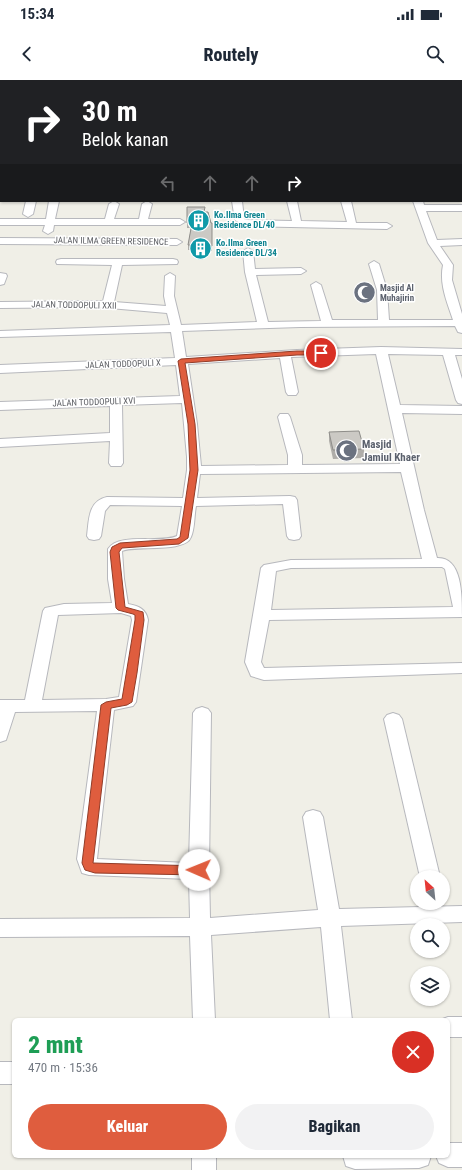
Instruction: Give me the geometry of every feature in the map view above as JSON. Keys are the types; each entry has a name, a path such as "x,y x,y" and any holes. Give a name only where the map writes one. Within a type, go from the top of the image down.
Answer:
{"main road":[{"path":"70,80 76,80"}],"street":[{"path":"28,214 31,202"},
{"name":"JALAN ILMA GREEN RESIDENCE","path":"46,241 54,202"},
{"path":"237,202 239,218 241,222 387,226"},
{"path":"292,202 297,224"},
{"path":"346,202 352,225"},
{"name":"JALAN ILMA GREEN RESIDENCE","path":"109,222 114,204"},
{"name":"JALAN ILMA GREEN RESIDENCE","path":"143,222 147,204"},
{"path":"0,334 327,323 384,323 461,326 448,286 448,265 433,243 419,204 462,208"},
{"name":"JALAN ILMA GREEN RESIDENCE","path":"0,222 143,222 178,232 46,241 0,241"},
{"path":"433,243 461,246"},
{"path":"248,251 250,272 263,325"},
{"path":"61,262 173,262"},
{"path":"108,304 111,297 118,263"},
{"path":"374,264 382,290 384,323"},
{"path":"448,265 460,265"},
{"path":"250,272 301,271"},
{"path":"121,608 116,579 115,549 120,546 182,540 184,538 194,470 191,424 176,328 169,296 170,276"},
{"path":"316,286 327,323"},
{"name":"JALAN TODDOPULI XXII","path":"0,305 77,303 108,304 171,310"},
{"path":"381,350 395,409 416,512 431,562"},
{"name":"JALAN TODDOPULI X","path":"0,368 181,361 285,354 381,350 462,352"},
{"path":"448,352 462,400"},
{"path":"285,354 292,392"},
{"name":"JALAN TODDOPULI XVI","path":"0,406 187,399"},
{"path":"116,402 116,463"},
{"path":"395,409 462,410"},
{"path":"284,417 295,455 296,468"},
{"path":"0,443 115,438"},
{"path":"194,470 406,468"},
{"path":"94,536 98,507 102,503 113,501 189,502 290,500 294,536"},
{"path":"262,615 462,612 450,564 431,562 273,566 269,568 267,573 262,615 253,662 257,672 264,674 462,668"},
{"path":"0,736 4,707 106,705 127,702 139,614 133,610 121,608 51,611 32,706"},
{"path":"106,705 87,859 89,867 199,870"},
{"path":"202,713 199,870 201,972 204,1018"},
{"path":"393,719 428,870"},
{"path":"313,817 330,918 341,1018"},
{"path":"0,928 201,927 426,910"},
{"path":"443,910 462,914"},
{"path":"450,1027 462,1027"},
{"path":"0,1073 12,1074"},
{"path":"450,1155 462,1155"},
{"path":"204,1158 204,1170"},
{"path":"356,1161 394,1158"}],"building":[{"path":"187,207 205,207 204,212 208,212 212,223 212,246 188,245 192,223 187,223"},
{"path":"359,431 364,449 333,450 329,432"}],"place":[{"name":"Ko.Ilma Green Residence DL/40","path":"198,220"},
{"name":"Ko.Ilma Green Residence DL/34","path":"201,248"},
{"name":"Masjid Al Muhajirin","path":"365,293"},
{"name":"Masjid Jamiul Khaer","path":"346,450"}],"route":[{"path":"199,870 89,867 87,859 106,705 116,705 127,702 140,620 139,614 133,610 121,608 116,579 114,552 115,549 120,546 179,541 184,538 194,470 194,457 191,424 181,361 297,353 321,353"}]}
